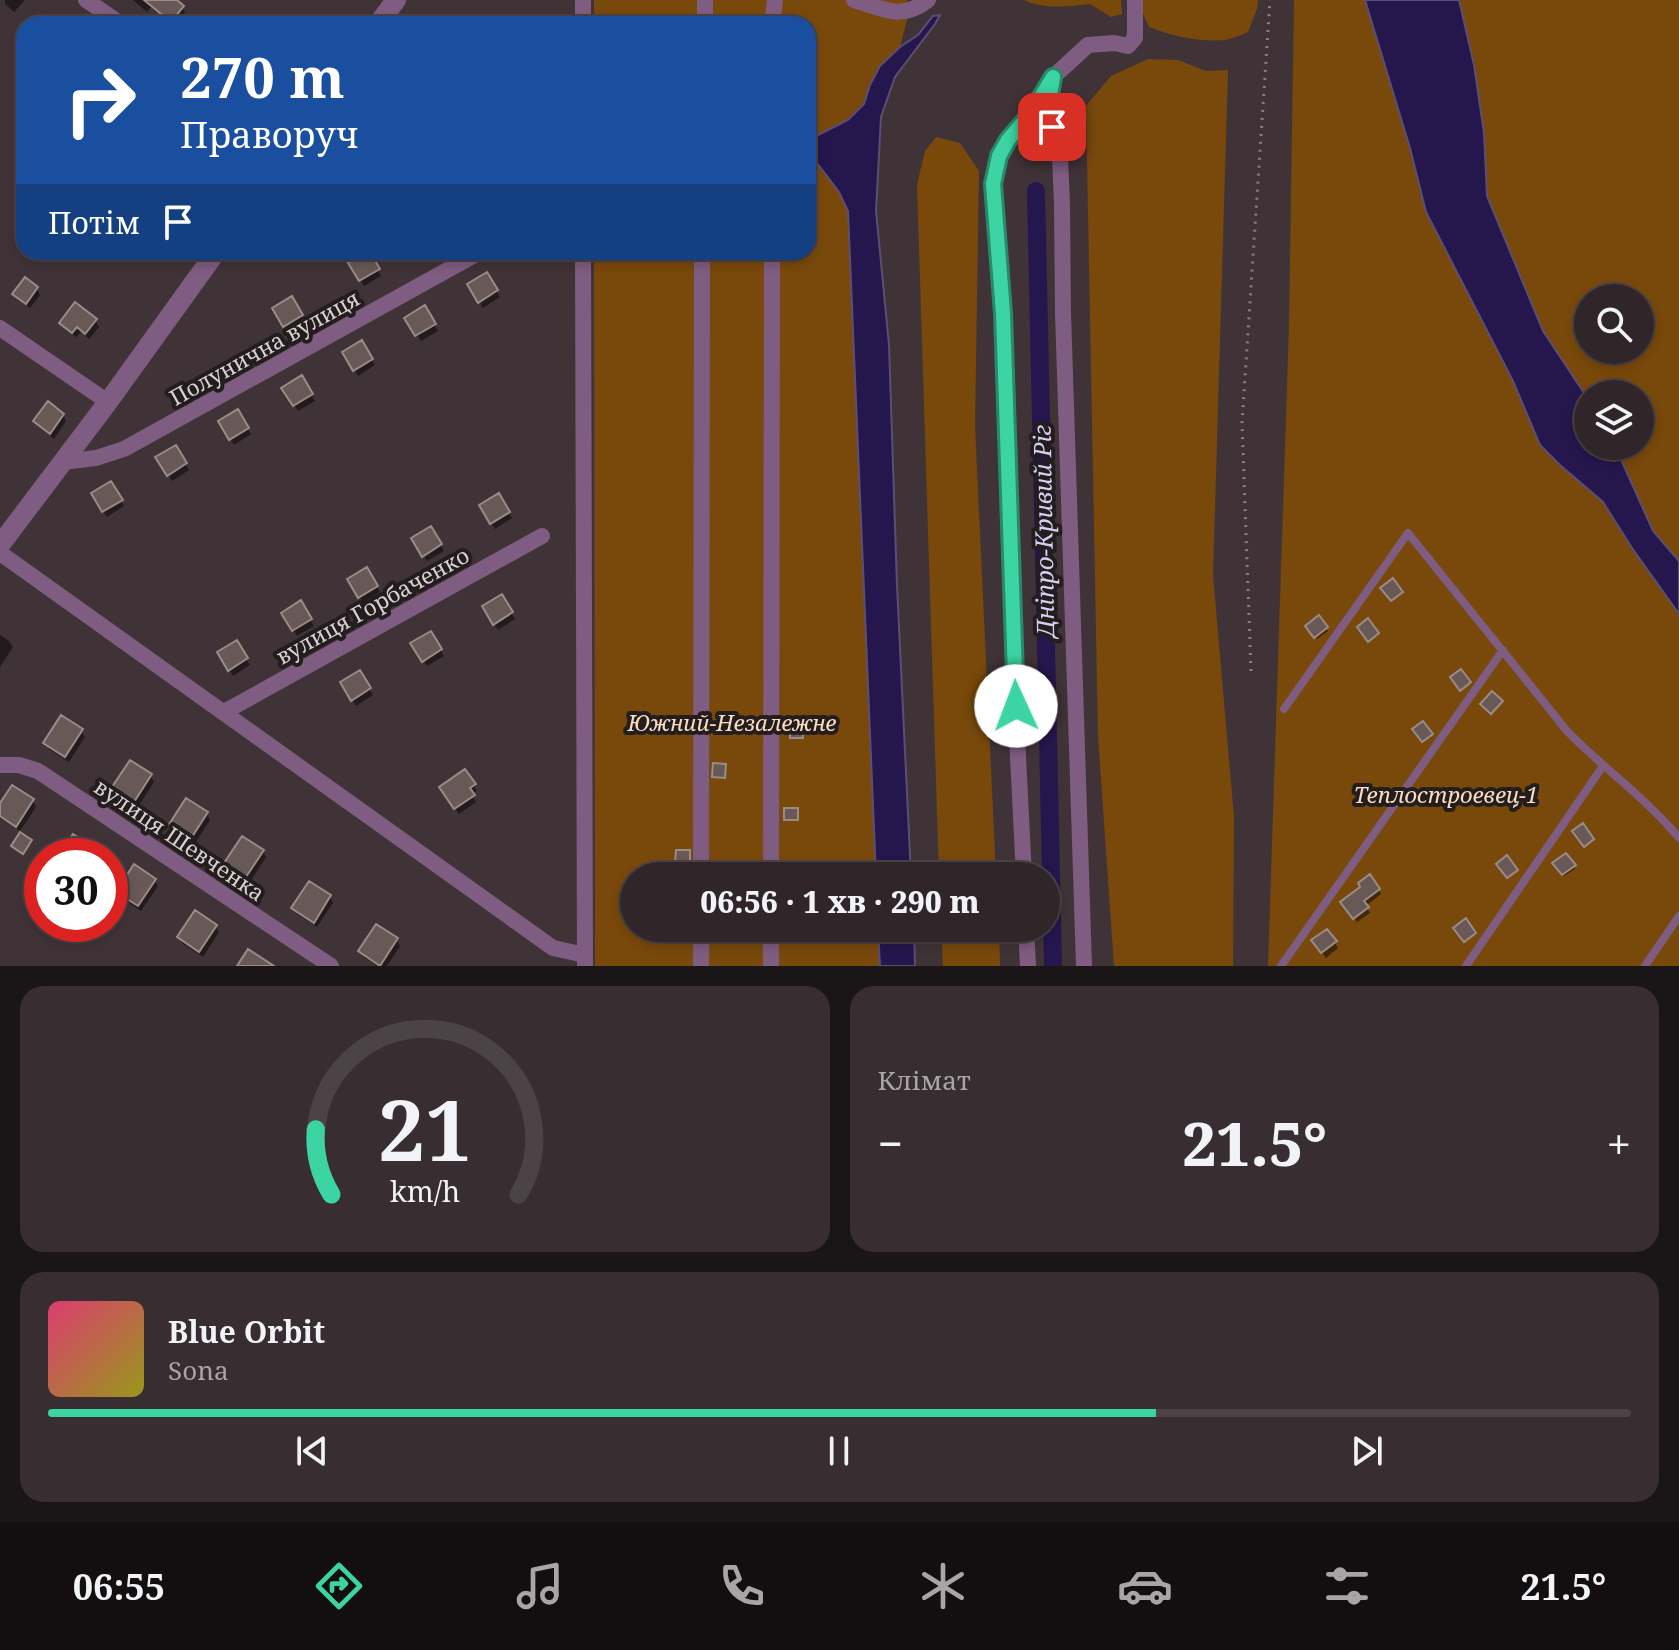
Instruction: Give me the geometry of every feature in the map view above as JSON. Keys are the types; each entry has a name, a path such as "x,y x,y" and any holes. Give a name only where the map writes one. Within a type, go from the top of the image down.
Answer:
{"street":[{"path":"86,0 109,16"},
{"path":"854,0 891,11 909,12 928,0"},
{"path":"1023,862 1003,313 993,184 999,156 1008,140 1032,112 1053,77 1088,45 1114,43 1128,46 1135,38 1135,0"},
{"path":"1053,77 1050,95 1052,127 1060,158 1062,205 1084,966"},
{"path":"0,545 210,260"},
{"name":"Полунична вулиця","path":"62,462 96,458 124,449 466,260"},
{"path":"0,553 553,948 585,960 583,260"},
{"path":"701,862 702,260"},
{"path":"771,862 772,260"},
{"path":"0,328 108,402"},
{"name":"вулиця Горбаченко","path":"224,712 542,536"},
{"name":"вулиця Шевченка","path":"0,765 19,765 38,771 331,966"},
{"path":"701,942 701,966"},
{"path":"771,942 771,966"},
{"path":"1027,942 1028,966"}],"lane":[{"path":"1284,709 1408,533 1567,731 1664,819 1679,838"},
{"path":"1281,966 1503,650"},
{"path":"1466,966 1603,766"},
{"path":"1645,966 1679,916"}],"path":[{"path":"1251,671 1242,423 1270,0"}],"green space":[{"name":"Южний-Незалежне","path":"594,0 907,0 909,12 900,47 880,66 864,104 848,120 830,128 816,148 816,16 594,16"},
{"path":"1024,0 1121,0 1122,14 1111,17 1090,4 1048,6"},
{"path":"1142,0 1258,0 1248,32 1230,39 1205,40 1149,27 1141,9"},
{"name":"Теплостроевец-1","path":"1294,0 1365,0 1426,212 1513,381 1540,445 1603,502 1679,614 1679,966 1268,966 1289,326"},
{"path":"1459,0 1679,0 1679,561 1653,531 1621,460 1654,460 1654,380 1575,380 1543,331 1487,196 1484,133 1474,65"},
{"path":"1148,59 1178,60 1206,71 1228,70 1213,575 1234,817 1233,966 1114,966 1098,736 1086,106 1111,76"},
{"path":"936,137 960,143 979,171 975,426 995,862 939,862 917,185 925,151"},
{"name":"Южний-Незалежне","path":"816,162 839,192 848,210 875,862 620,862 620,942 879,942 880,966 595,966 594,260 816,260"},
{"path":"942,942 999,942 1000,966 943,966"}],"shaded area":[{"path":"1365,0 1459,0 1474,65 1484,133 1487,196 1543,331 1575,380 1574,460 1621,460 1653,531 1679,561 1679,614 1603,502 1540,445 1513,381 1426,212"},
{"path":"940,15 895,77 881,117 876,211 889,345 910,862 875,862 848,211 839,192 816,162 816,136 848,120 864,104 880,66 918,35 933,16"},
{"path":"879,942 914,942 915,966 880,966"}],"building":[{"path":"144,0 177,0 184,6 176,16 164,16"},
{"path":"353,260 375,260 380,269 359,281 348,263"},
{"path":"487,272 498,290 478,303 467,284"},
{"path":"25,277 38,287 26,304 12,294"},
{"path":"292,296 303,315 283,327 272,308"},
{"path":"75,302 97,319 85,334 77,327 72,333 59,323"},
{"path":"425,305 436,324 415,336 404,318"},
{"path":"362,340 373,359 353,371 342,352"},
{"path":"302,375 313,394 293,406 281,388"},
{"path":"48,401 64,414 50,434 33,421"},
{"path":"238,409 249,428 229,440 218,421"},
{"path":"176,445 187,463 167,476 155,457"},
{"path":"111,481 123,500 102,512 91,493"},
{"path":"499,493 510,512 490,524 479,505"},
{"path":"431,526 442,544 422,557 411,538"},
{"path":"367,567 378,586 358,598 347,579"},
{"path":"1393,578 1403,592 1391,601 1380,588"},
{"path":"502,594 513,612 493,625 482,606"},
{"path":"301,600 312,619 292,631 281,613"},
{"path":"1319,615 1328,627 1314,638 1305,626"},
{"path":"1368,618 1379,633 1368,642 1357,627"},
{"path":"431,631 442,649 422,662 410,643"},
{"path":"237,640 248,658 228,671 217,652"},
{"path":"1461,669 1471,682 1460,691 1450,677"},
{"path":"360,670 371,688 351,701 340,682"},
{"path":"1492,691 1503,701 1491,714 1480,704"},
{"path":"61,715 83,729 65,757 43,743"},
{"path":"1423,721 1433,734 1422,742 1412,729"},
{"path":"802,725 803,738 790,738 790,726"},
{"path":"130,760 152,774 134,802 112,787"},
{"path":"713,763 726,764 725,778 712,777"},
{"path":"465,769 476,784 470,788 475,795 454,809 439,787"},
{"path":"12,785 34,799 16,827 0,816 0,803"},
{"path":"186,798 208,812 190,840 168,826"},
{"path":"784,808 798,808 798,820 784,820"},
{"path":"1583,823 1594,839 1584,847 1572,831"},
{"path":"20,832 29,838 24,838 23,854 11,846"},
{"path":"242,836 264,850 246,877 224,863"},
{"path":"676,850 690,850 690,862 675,862"},
{"path":"1566,853 1576,865 1562,875 1552,863"},
{"path":"1507,855 1518,870 1507,878 1496,864"},
{"path":"134,864 156,879 138,906 128,900 128,873"},
{"path":"1370,874 1380,889 1364,901 1369,907 1353,919 1340,902 1360,887 1358,883"},
{"path":"309,881 331,895 314,923 291,908"},
{"path":"195,910 217,925 199,952 177,937"},
{"path":"1466,918 1476,933 1464,942 1453,928"},
{"path":"376,924 398,938 380,966 358,951"},
{"path":"1327,929 1337,941 1321,953 1311,940"},
{"path":"248,949 274,966 237,966"}],"waterway":[{"name":"Дніпро-Кривий Ріг","path":"1036,191 1053,966"}],"route":[{"path":"1016,706 1003,313 993,184 999,156 1008,140 1032,112 1053,77 1050,95 1052,127"}]}
